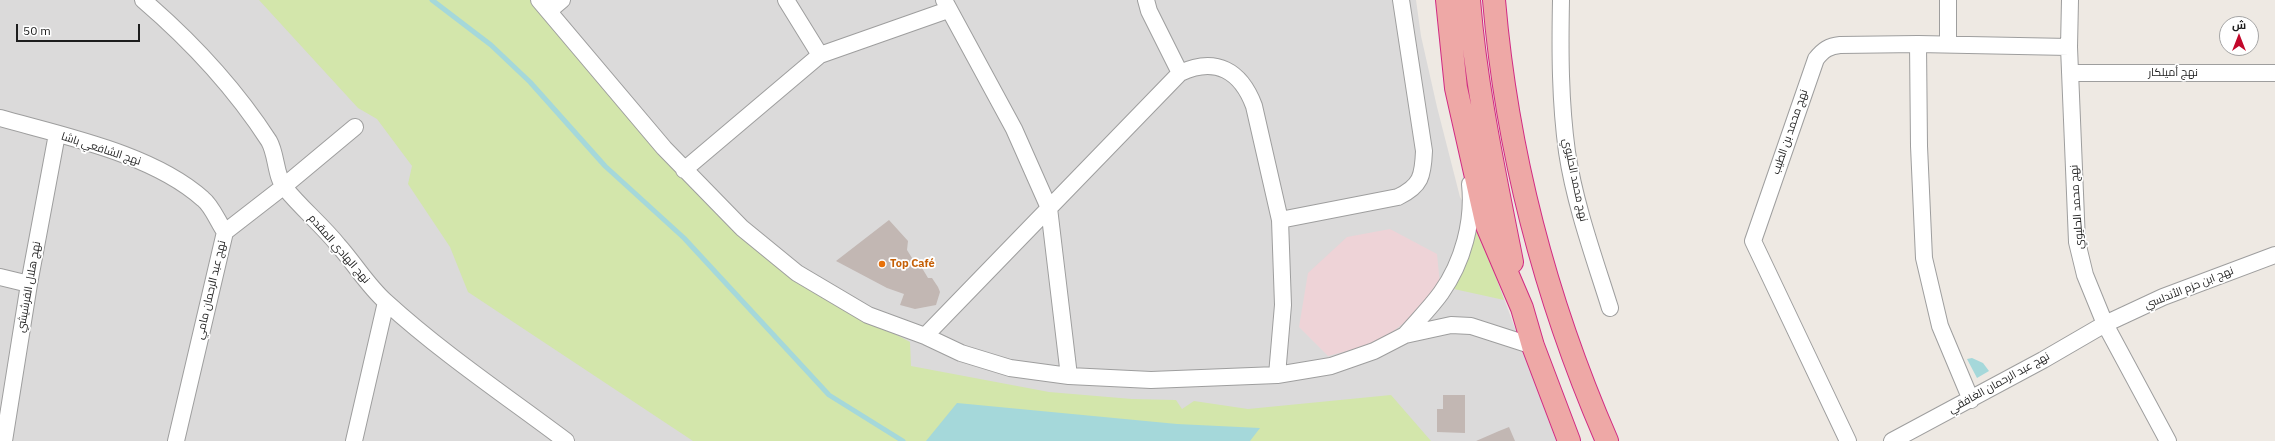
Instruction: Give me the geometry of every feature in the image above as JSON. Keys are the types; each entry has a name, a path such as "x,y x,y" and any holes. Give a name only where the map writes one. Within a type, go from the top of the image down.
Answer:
{"highway":[{"path":"1447,0 1456,88 1487,226 1522,308"},
{"path":"1469,0 1472,42 1486,131 1522,308 1533,346 1569,441"},
{"path":"1494,0 1499,55 1514,145 1538,252 1565,337 1608,441"}],"street":[{"name":"نهج الهادي المقدم","path":"143,0 187,39 245,105 270,144 284,187 338,245 364,279 386,302 448,353 566,441"},
{"path":"562,0 544,6 684,170 742,228 797,273 868,315 925,336 961,353 1010,368 1069,376 1151,380 1277,375 1331,366 1374,352 1405,335 1451,325 1470,326 1533,346"},
{"path":"786,0 820,55"},
{"path":"1146,0 1148,11 1180,73"},
{"path":"1280,220 1398,197 1411,191 1420,180 1423,168 1424,151 1400,0"},
{"name":"نهج محمد الحليوي","path":"1560,0 1560,86 1568,154 1587,236 1610,308"},
{"path":"1948,0 1948,44"},
{"name":"نهج محمد الحليوي","path":"2070,0 2069,47 2077,242 2085,275 2105,324 2168,441"},
{"path":"684,170 820,55 946,5 1014,129 1049,208 1069,376"},
{"path":"1918,44 1919,146 1924,258 1940,326 1971,400"},
{"name":"نهج محمد بن الطيب","path":"1848,441 1753,241 1816,59 1822,51 1831,46 1840,45 1948,44 2069,47"},
{"path":"925,336 1180,73 1195,66 1209,65 1222,68 1237,77 1248,90 1254,106 1280,220 1283,305 1277,375"},
{"name":"نهج أميلكار","path":"2070,73 2275,73"},
{"name":"نهج الشافعي باشا","path":"0,118 57,134 135,159 166,174 204,199 225,232"},
{"name":"نهج عبد الرحمان مامي","path":"176,441 225,232 284,187 355,127"},
{"path":"1405,335 1442,292 1458,261 1470,224 1472,196 1466,133"},
{"name":"نهج هلال الفرشيشي","path":"4,441 4,422 57,134"},
{"name":"نهج ابن حزم الأندلسي","path":"2105,324 2163,296 2275,255"},
{"path":"0,277 29,284"},
{"path":"354,441 386,302"},
{"name":"نهج عبد الرحمان الغافقي","path":"1892,441 1971,400 2105,324"}],"shaded area":[{"path":"0,0 1416,0 1421,36 1460,197 1478,227 1556,441 0,441"},
{"path":"1390,229 1437,254 1440,284 1413,316 1378,343 1328,356 1299,327 1308,273 1347,237"}],"green space":[{"path":"259,0 532,0 666,162 731,229 795,281 910,342 911,366 1049,392 1132,399 1176,400 1182,409 1194,401 1248,409 1391,395 1431,441 693,441 468,292 450,247 408,184 412,166 377,119 358,108"},
{"path":"1478,227 1504,300 1454,289"}],"water":[{"path":"1972,358 1983,363 1989,371 1977,378 1967,359"},
{"path":"957,403 1177,424 1260,428 1250,441 926,441"}],"building":[{"name":"Top Café","path":"889,220 908,241 907,250 912,258 922,268 928,278 932,278 938,287 940,292 936,305 915,309 900,305 904,294 887,288 836,261"},
{"path":"1443,395 1465,395 1465,433 1437,432 1437,409 1443,409"},
{"path":"1509,427 1515,441 1476,441 1499,431"}],"waterway":[{"path":"432,0 491,45 530,82 605,166 684,238 829,395 903,441"}],"place":[{"name":"Top Café","path":"882,264"}]}
